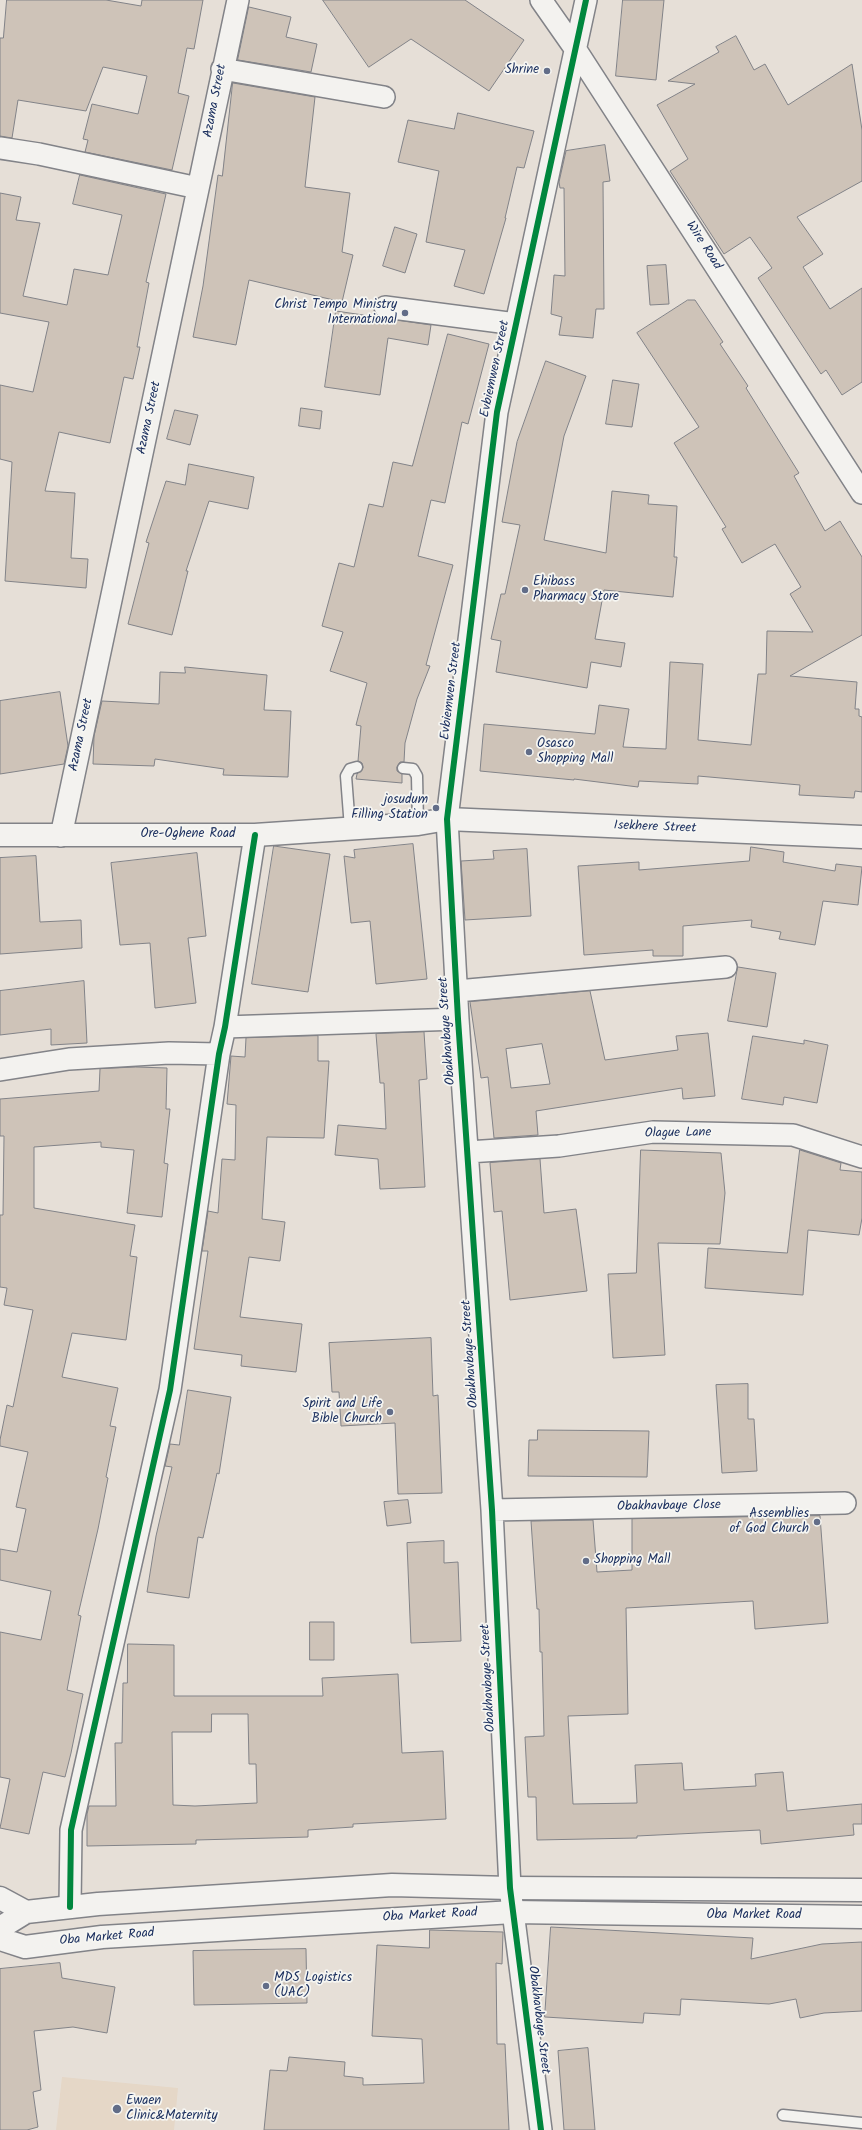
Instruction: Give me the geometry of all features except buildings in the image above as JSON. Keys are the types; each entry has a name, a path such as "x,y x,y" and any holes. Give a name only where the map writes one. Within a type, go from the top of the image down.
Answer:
{"main road":[{"name":"Ore-Oghene Road","path":"0,835 255,835 418,824 447,819"},
{"name":"Isekhere Street","path":"447,819 862,837"},
{"name":"Oba Market Road","path":"26,1912 70,1907 392,1885 510,1888 862,1890"},
{"path":"0,1898 26,1912"},
{"path":"0,1928 26,1912"},
{"name":"Oba Market Road","path":"0,1939 25,1947 102,1937 513,1912 862,1917"}],"street":[{"name":"Azama Street","path":"61,836 222,69 238,0"},
{"name":"Wire Road","path":"541,0 576,50 862,493"},
{"name":"Evbiemwen Street","path":"447,819 497,412 586,0"},
{"path":"222,69 384,97"},
{"path":"0,148 39,154 198,188"},
{"path":"385,307 516,324"},
{"name":"Obakhavbaye Street","path":"447,819 456,991 492,1510 510,1888 541,2130"},
{"path":"70,1907 71,1830 170,1390 219,1054 225,1027 255,835"},
{"path":"456,991 726,968"},
{"path":"225,1027 458,1019"},
{"path":"0,1070 69,1059 169,1053 219,1054"},
{"name":"Olague Lane","path":"468,1152 559,1146 653,1132 793,1135 862,1157"},
{"name":"Obakhavbaye Close","path":"492,1510 844,1503"}],"lane":[{"path":"350,828 346,776 350,769 357,767"},
{"path":"403,768 413,769 417,776 418,824"},
{"path":"783,2115 862,2122"}],"shaded area":[{"name":"Ewaen Clinic&Maternity","path":"62,2077 178,2088 174,2130 56,2130"}],"cycle path":[{"path":"541,2130 510,1888 492,1510 458,1019 447,819 497,412 586,0"},
{"path":"70,1907 71,1830 170,1390 219,1054 225,1027 255,835"}],"place":[{"name":"Shrine","path":"547,71"},
{"name":"Christ Tempo Ministry International","path":"405,313"},
{"name":"Ehibass Pharmacy Store","path":"525,590"},
{"name":"Osasco Shopping Mall","path":"529,752"},
{"name":"josudum Filling Station","path":"436,808"},
{"name":"Spirit and Life Bible Church","path":"390,1412"},
{"name":"Assemblies of God Church","path":"817,1522"},
{"name":"Shopping Mall","path":"586,1561"},
{"name":"MDS Logistics (UAC)","path":"266,1986"},
{"name":"Ewaen Clinic&Maternity","path":"117,2109"}]}
